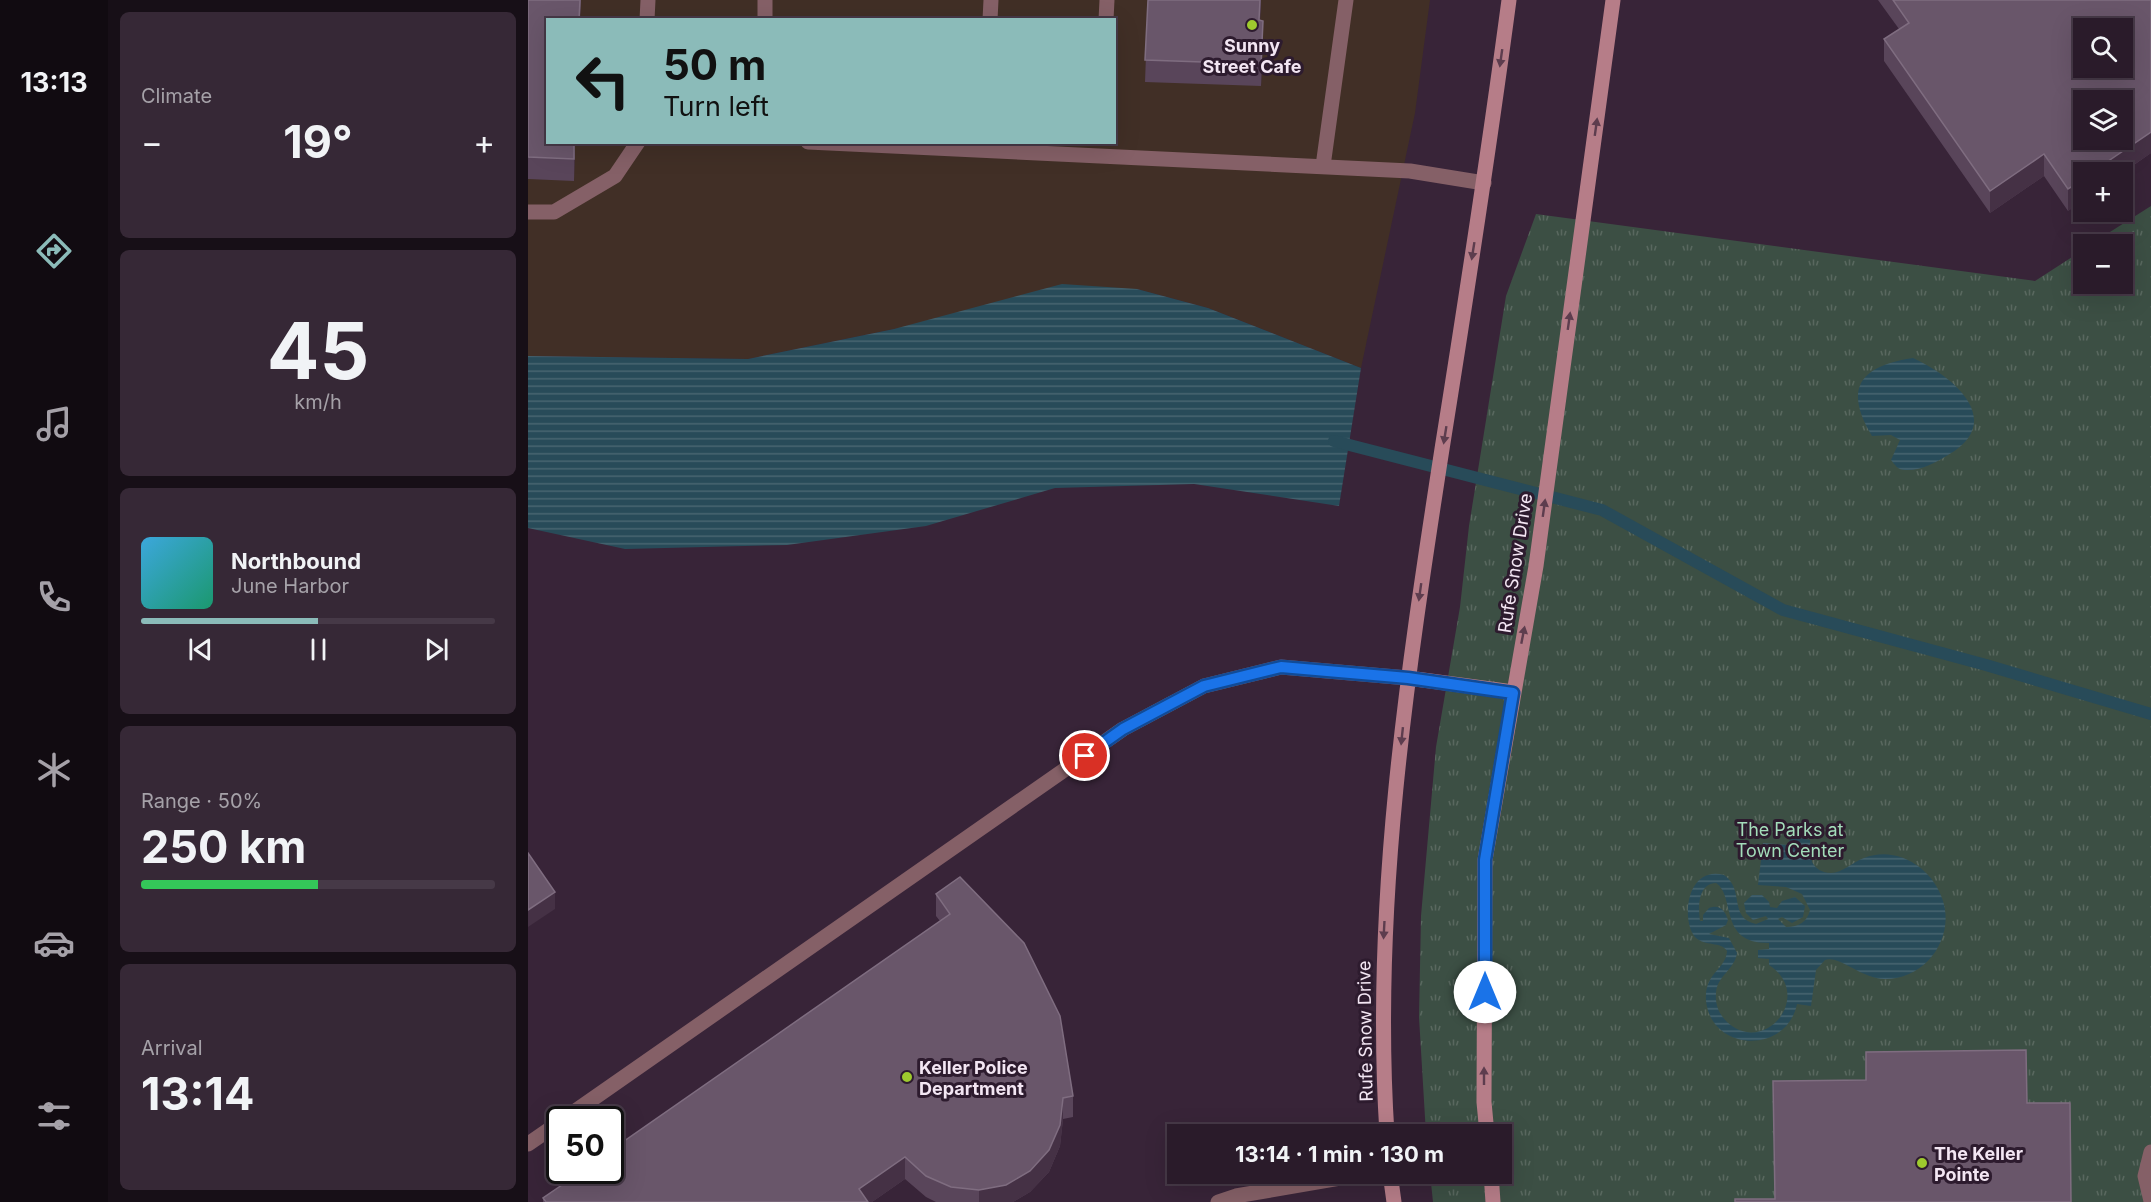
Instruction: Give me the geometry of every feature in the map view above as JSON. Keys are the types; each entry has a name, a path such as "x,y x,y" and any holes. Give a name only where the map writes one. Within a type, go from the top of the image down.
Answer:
{"main road":[{"name":"Rufe Snow Drive","path":"1386,1124 1382,971 1386,889 1408,678 1484,183 1509,0"},
{"name":"Rufe Snow Drive","path":"1486,1124 1484,1102 1485,860 1536,566 1613,0"},
{"path":"1408,678 1513,693"},
{"path":"1392,1184 1394,1202"},
{"path":"1492,1184 1493,1202"}],"lane":[{"path":"647,18 648,0"},
{"path":"765,0 765,18"},
{"path":"990,18 991,0"},
{"path":"1106,18 1107,0"},
{"path":"1323,166 1346,0"},
{"path":"528,212 554,212 615,176 637,144"},
{"path":"878,144 1101,149 1410,171 1484,183"},
{"path":"583,1106 1123,729 1204,686 1281,667 1408,678"},
{"path":"528,1144 546,1132"},
{"path":"2151,1152 2145,1176 2151,1201"},
{"path":"1218,1202 1312,1184"}],"shaded area":[{"path":"528,0 1430,0 1415,113 1361,368 1208,308 1137,289 894,329 748,359 528,356"}],"green space":[{"name":"The Parks at Town Center","path":"2151,206 2151,1202 1433,1202 1431,1184 1512,1184 1512,1124 1425,1124 1419,1017 1421,916 1436,747 1460,607 1469,526 1506,296 1536,214 2035,281 2073,256 2073,294 2133,294 2133,234 2107,234 2126,222 2133,222 2133,217"}],"water":[{"path":"1062,284 1137,289 1208,308 1361,368 1339,506 1194,484 1055,488 926,526 787,545 625,549 528,528 528,356 748,359 894,329"},
{"path":"1913,358 1944,376 1968,400 1973,414 1973,428 1965,442 1933,464 1903,470 1891,460 1900,440 1891,435 1872,436 1863,419 1858,392 1862,382 1869,374 1880,367"},
{"path":"1790,836 1810,840 1812,862 1815,867 1828,873 1835,873 1864,858 1876,855 1901,857 1912,862 1922,869 1938,889 1946,916 1944,930 1933,955 1912,973 1899,978 1876,978 1837,961 1825,960 1816,970 1811,1006 1797,1004 1790,1020 1779,1032 1765,1039 1750,1041 1735,1038 1721,1030 1711,1018 1706,1001 1708,984 1723,963 1727,951 1721,946 1703,942 1695,937 1688,919 1690,896 1694,886 1701,878 1711,874 1724,875 1734,888 1739,910 1747,921 1756,924 1768,919 1766,916 1753,920 1746,913 1744,903 1752,895 1762,895 1769,902 1770,907 1777,908 1782,901 1795,897 1805,906 1803,917 1792,923 1782,917 1778,919 1786,927 1799,925 1805,921 1810,910 1802,894 1786,887 1758,885 1763,843 1789,845","holes":["1716,883 1722,889 1735,928 1742,936 1753,941 1769,943 1769,949 1758,950 1758,958 1769,959 1769,965 1782,977 1787,991 1786,1005 1780,1018 1769,1027 1756,1032 1742,1031 1727,1022 1717,1005 1717,987 1736,959 1737,953 1729,938 1709,934 1726,925 1728,920 1725,913 1719,907 1709,908 1703,915 1703,921 1700,921 1699,909 1700,897 1706,887"]}],"building":[{"path":"528,0 580,0 579,18 546,18 546,144 574,144 574,159 528,157"},
{"path":"1148,0 1260,0 1259,20 1263,21 1261,64 1145,60"},
{"path":"1893,0 2151,0 2151,132 2133,144 2133,90 2073,90 2073,150 2124,150 2107,162 2073,162 2073,186 2068,189 2044,154 1990,191 1884,39 1909,23"},
{"path":"528,853 555,892 528,910"},
{"name":"Keller Police Department","path":"960,877 1024,943 1060,1016 1073,1096 1063,1098 1060,1125 1049,1150 1030,1171 1006,1185 979,1190 951,1187 926,1176 905,1157 859,1189 868,1202 546,1202 543,1198 564,1184 624,1184 624,1141 950,914 936,894"},
{"name":"The Keller Pointe","path":"2026,1050 2027,1103 2070,1103 2071,1202 1735,1202 1735,1199 1775,1199 1773,1081 1866,1080 1866,1052"}],"waterway":[{"path":"1334,441 1602,510 1783,610 1986,665 2151,714"}],"place":[{"name":"Sunny Street Cafe","path":"1252,25"},
{"name":"Keller Police Department","path":"907,1077"},
{"name":"The Keller Pointe","path":"1922,1163"}],"route":[{"path":"1085,756 1123,729 1204,686 1281,667 1408,678 1513,693 1485,860 1485,992"}]}
